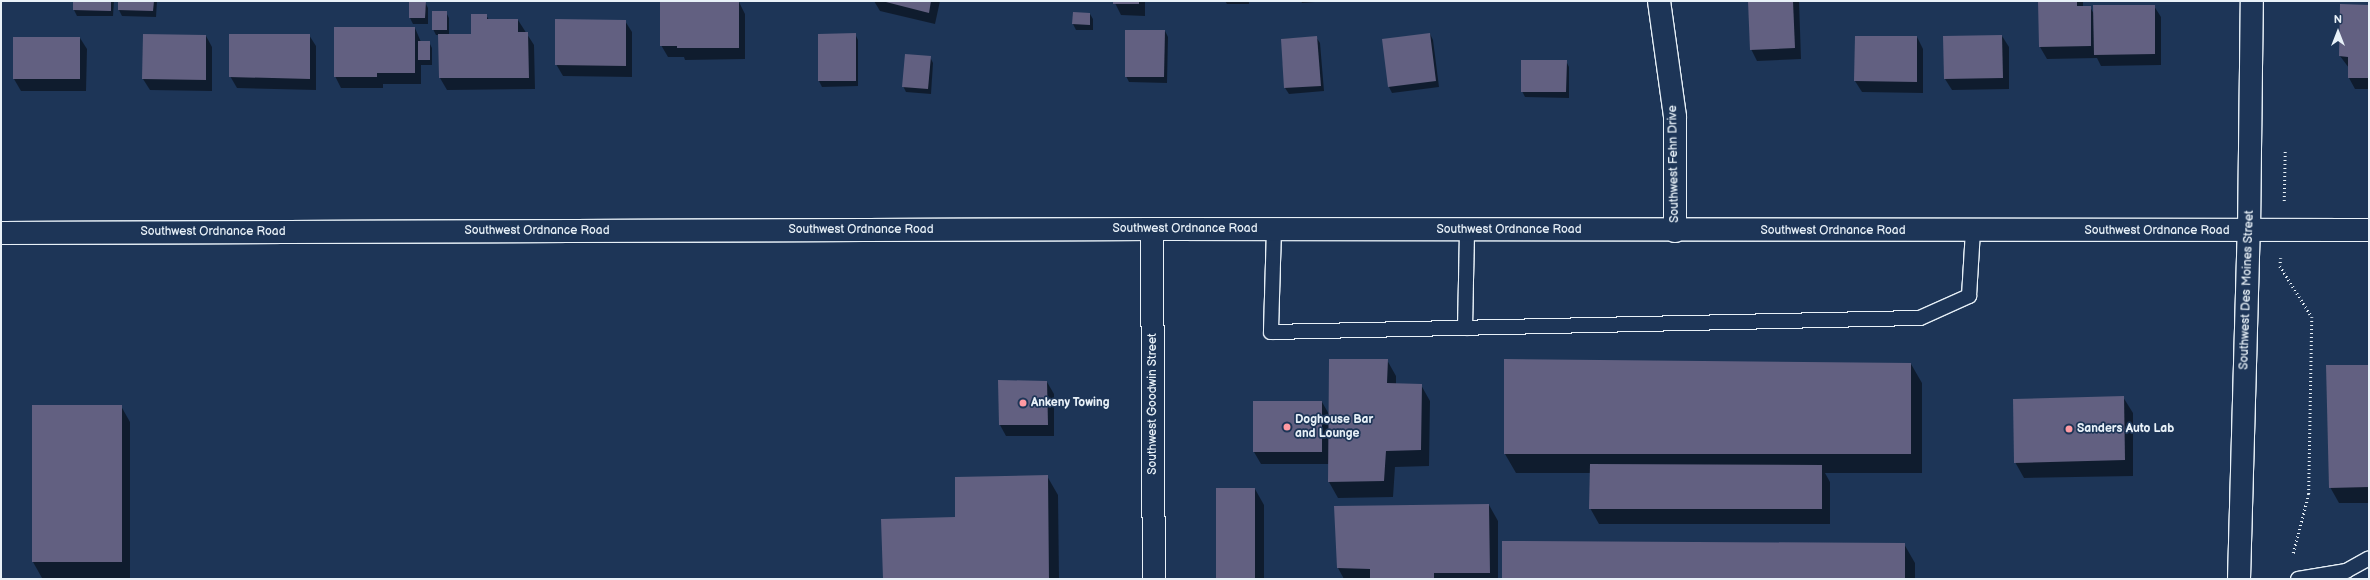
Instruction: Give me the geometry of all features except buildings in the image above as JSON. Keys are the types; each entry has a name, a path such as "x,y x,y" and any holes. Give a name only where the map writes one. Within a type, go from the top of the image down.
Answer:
{"street":[{"name":"Southwest Fehn Drive","path":"1659,1 1675,117 1675,231"},
{"name":"Southwest Des Moines Street","path":"2239,579 2249,231 2252,1"},
{"name":"Southwest Ordnance Road","path":"1,233 1152,229 1675,231 2369,230"},
{"name":"Southwest Goodwin Street","path":"1152,229 1154,579"}],"lane":[{"path":"1274,229 1271,332 1920,318 1969,296 1974,231"},
{"path":"1465,328 1467,230"},
{"path":"2298,579 2346,571 2369,558"}],"path":[{"path":"2285,151 2283,230 2280,266 2312,317 2310,494 2292,558"}],"place":[{"name":"Ankeny Towing","path":"1023,403"},
{"name":"Doghouse Bar and Lounge","path":"1287,427"},
{"name":"Sanders Auto Lab","path":"2069,429"}]}
